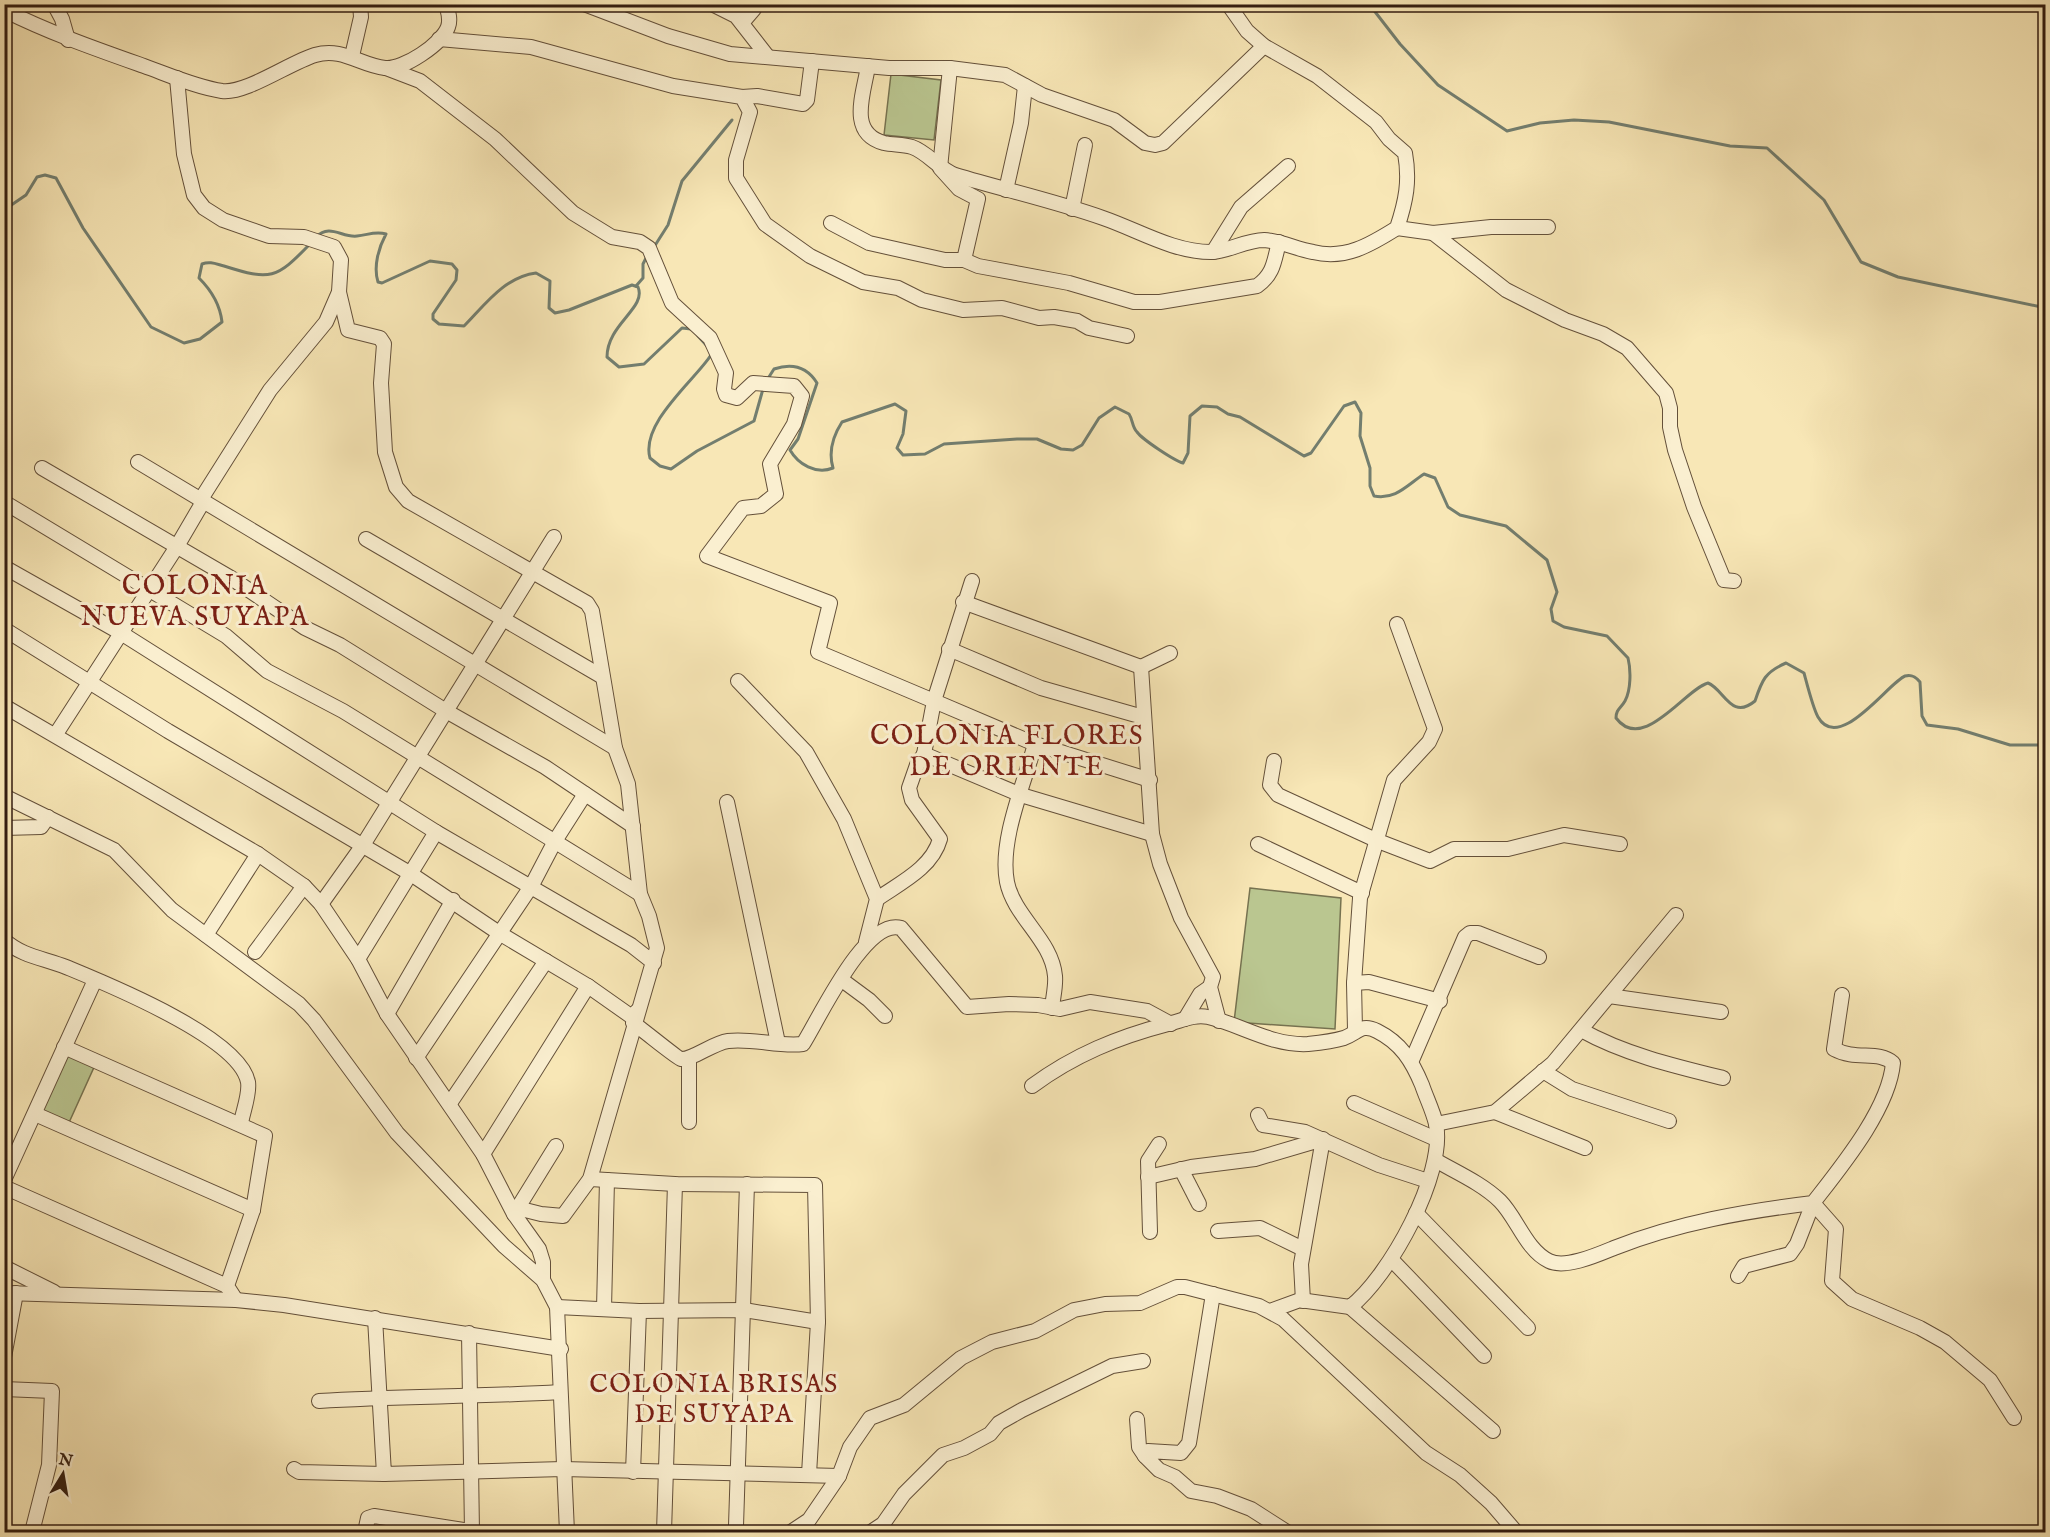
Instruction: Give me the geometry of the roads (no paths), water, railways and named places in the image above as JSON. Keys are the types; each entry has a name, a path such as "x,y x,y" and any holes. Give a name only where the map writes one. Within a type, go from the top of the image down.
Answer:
{"street":[{"path":"54,4 62,19 68,40"},
{"path":"352,56 362,17 360,4"},
{"path":"386,68 414,59 439,39 448,26 447,4"},
{"path":"584,4 668,36 740,55 868,66 950,68 1005,75 1042,95 1114,120 1145,143 1155,145 1163,143 1264,46"},
{"path":"712,4 736,16 768,57"},
{"path":"1228,4 1247,31 1264,46 1317,76 1376,122 1389,140 1405,153 1408,185 1406,202 1397,228"},
{"path":"740,55 746,27 754,9"},
{"path":"4,10 68,40 177,78 225,91 254,85 285,66 331,52 352,56 420,81 503,146 573,213 612,237 640,242 651,252 672,303 710,338 726,373 724,389 726,395 737,398 753,383 776,382 794,386 802,396 794,424 770,464 776,494 761,506 743,508 707,558 830,603 818,652 1035,744 1150,780"},
{"path":"439,39 531,47 673,86 803,104 807,100 812,61"},
{"path":"868,66 860,113 862,129 874,139 914,148 940,168 959,189 978,199 964,260"},
{"path":"940,168 950,68"},
{"path":"177,78 184,154 197,200 212,215 269,236 309,238 328,245 339,255 339,292 348,330 380,338 384,344 381,383 385,452 396,487 408,501 587,603 596,627 601,676 615,748 628,784 640,894 649,916 657,948 635,1017 590,1179 562,1216 515,1211"},
{"path":"1006,190 1021,123 1025,86"},
{"path":"742,97 750,112 736,160 736,178 765,224 810,256 863,282 898,288 922,300 968,311 1002,308 1039,318 1054,317 1077,321 1089,328 1127,336"},
{"path":"1072,209 1085,145"},
{"path":"1213,252 1241,207 1288,166"},
{"path":"940,168 955,175 1105,218 1144,236 1213,252 1234,244 1263,240 1279,242 1314,253 1337,255 1355,252 1397,228 1433,233 1491,227 1548,227"},
{"path":"831,223 869,243 945,260 964,260 978,266 1069,283 1134,303 1160,302 1257,286 1269,277 1274,268 1279,242"},
{"path":"1433,233 1506,290 1565,320 1603,334 1627,348 1666,393 1670,408 1670,428 1694,507 1724,580 1734,580"},
{"path":"56,734 176,548 201,502 270,390 324,326 339,292"},
{"path":"138,462 201,502 615,748"},
{"path":"42,468 231,578 305,628 340,645 446,711 545,767 633,826"},
{"path":"4,502 226,636 267,670 343,711 640,894"},
{"path":"321,904 363,845 530,572 554,537"},
{"path":"366,539 601,676"},
{"path":"4,567 121,633 436,832 532,885 631,945 654,963"},
{"path":"877,900 925,865 936,854 940,839 912,800 909,788 917,765 924,754 934,701 963,602 972,581"},
{"path":"963,602 1141,667 1170,653"},
{"path":"1355,1029 1354,983 1362,893 1394,780 1429,742 1435,729 1397,624"},
{"path":"4,629 55,658 88,682 453,900 499,933 635,1017 676,1057 690,1059 707,1047 728,1041 803,1044 866,942 877,900 844,819 806,752 738,681"},
{"path":"949,649 1041,688 1143,717"},
{"path":"1141,667 1152,834 1160,864 1180,918 1212,977 1210,987 1219,1021"},
{"path":"4,706 56,734 258,854 304,886 321,904 358,959 387,1014 416,1058 450,1102 483,1154 542,1254 543,1280"},
{"path":"1035,744 1005,849 1007,882 1015,904 1043,945 1055,974 1052,1008"},
{"path":"924,754 1021,795 1152,834"},
{"path":"1274,761 1270,785 1272,791 1378,841 1430,861 1454,849 1508,849 1564,835 1620,844"},
{"path":"416,1058 532,885 555,841 585,794"},
{"path":"4,796 123,856 166,905 306,1011 397,1133 504,1246 543,1280 557,1307 561,1349 560,1392 567,1533"},
{"path":"727,802 778,1042"},
{"path":"4,828 41,827 48,817"},
{"path":"358,959 436,832"},
{"path":"1258,844 1362,893"},
{"path":"206,935 258,854"},
{"path":"255,952 304,886"},
{"path":"387,1014 453,900"},
{"path":"1436,1124 1495,1112 1543,1071 1581,1030 1676,915"},
{"path":"866,942 884,928 894,925 901,927 966,1007 1009,1004 1060,1009 1090,1002 1148,1011 1170,1024"},
{"path":"1412,1060 1440,1001 1465,937 1470,933 1478,933 1539,957"},
{"path":"4,940 25,956 42,959 94,980 182,1021 213,1040 243,1070 248,1085 241,1123"},
{"path":"450,1102 546,961"},
{"path":"4,1180 94,980"},
{"path":"842,980 885,1016"},
{"path":"1354,983 1369,982 1440,1001"},
{"path":"483,1154 588,986"},
{"path":"1185,1019 1200,994 1210,987"},
{"path":"1738,1276 1744,1266 1790,1254 1797,1244 1813,1203 1860,1143 1892,1076 1893,1064 1886,1057 1847,1056 1834,1049 1842,995"},
{"path":"1609,996 1721,1012"},
{"path":"1032,1086 1081,1054 1119,1038 1203,1016 1277,1041 1299,1044 1344,1038 1355,1029 1364,1027 1376,1031 1406,1052 1412,1060 1436,1124 1435,1160 1416,1213 1392,1260 1370,1289 1350,1307"},
{"path":"1581,1030 1605,1043 1671,1065 1723,1078"},
{"path":"64,1047 264,1134 266,1137 253,1210 227,1286"},
{"path":"689,1122 690,1059"},
{"path":"1543,1071 1572,1089 1669,1121"},
{"path":"1354,1103 1436,1138"},
{"path":"1495,1112 1586,1148"},
{"path":"35,1114 253,1210"},
{"path":"1258,1115 1263,1125 1292,1128 1323,1139 1379,1165 1428,1181"},
{"path":"1148,1177 1181,1169 1255,1159 1323,1139"},
{"path":"1303,1300 1303,1250 1323,1139"},
{"path":"1150,1232 1148,1161 1159,1144"},
{"path":"515,1211 556,1146"},
{"path":"1435,1160 1500,1201 1538,1253 1547,1260 1559,1264 1605,1252 1648,1234 1730,1215 1813,1203"},
{"path":"1181,1169 1199,1204"},
{"path":"590,1179 675,1184 815,1185 818,1322 809,1474"},
{"path":"604,1310 607,1180"},
{"path":"664,1533 673,1310 675,1184"},
{"path":"736,1526 747,1184"},
{"path":"4,1187 227,1286 236,1300"},
{"path":"1813,1203 1836,1229 1832,1281 1852,1299 1920,1328 1945,1342 1990,1380 2014,1418"},
{"path":"1416,1213 1528,1328"},
{"path":"1218,1231 1260,1228 1303,1250"},
{"path":"1392,1260 1484,1356"},
{"path":"4,1267 57,1294"},
{"path":"791,1533 809,1521 839,1476 850,1447 870,1419 904,1405 961,1358 992,1342 1035,1331 1074,1310 1105,1304 1140,1303 1177,1287 1195,1288 1270,1311 1283,1319 1376,1403 1426,1453 1460,1475 1491,1503 1516,1533"},
{"path":"4,1357 10,1293 236,1300 375,1318 561,1349"},
{"path":"1146,1456 1148,1451 1181,1453 1189,1443 1213,1294"},
{"path":"1270,1311 1303,1300 1350,1307 1493,1431"},
{"path":"557,1307 639,1311 744,1310 818,1322"},
{"path":"633,1472 639,1311"},
{"path":"375,1318 384,1474"},
{"path":"365,1533 369,1518 374,1516 473,1532 468,1398 469,1333"},
{"path":"871,1533 883,1524 904,1494 943,1455 964,1448 990,1434 999,1423 1022,1410 1112,1366 1143,1360"},
{"path":"4,1389 52,1390 49,1465 33,1533"},
{"path":"319,1401 378,1397 468,1398 560,1392"},
{"path":"1137,1419 1139,1447 1159,1470 1175,1476 1185,1487 1251,1509 1287,1533"},
{"path":"294,1469 299,1472 337,1475 563,1469 839,1476"}],"waterway":[{"path":"1369,4 1400,44 1438,85 1507,131 1540,123 1574,120 1609,122 1730,146 1767,148 1824,200 1861,262 1898,277 2046,308"},
{"path":"654,247 668,225 682,181 732,120"},
{"path":"4,210 26,195 37,177 45,175 56,178 83,228 151,327 184,343 200,339 222,322 214,298 199,278 202,264 213,263 252,274 272,274 289,264 310,244"},
{"path":"316,237 326,231 352,236 386,234 376,263 378,282 382,283 430,261 452,264 457,270 456,280 433,314 433,319 439,324 464,326 504,286 536,273 550,281 549,308 555,313 569,310 632,285 638,287 637,302 613,335 609,345 607,357 619,367 644,364 682,328 691,329"},
{"path":"636,286 643,278 643,264 648,254"},
{"path":"698,336 707,346"},
{"path":"711,355 671,402 653,431 649,445 650,458 660,466 671,469 697,451 754,421 763,389"},
{"path":"767,380 774,369 787,366 804,370 817,383 798,439 790,450 803,464 820,470 833,468 832,444 842,422 895,404 906,411 903,434 897,448 903,455 925,454 944,444 1017,439 1037,439 1061,449 1073,450 1082,445 1099,418 1115,407 1129,414 1140,436 1183,463 1188,453 1190,416 1202,406 1217,407 1228,414 1240,417 1304,456 1311,453 1344,406 1355,402 1361,413 1360,436 1370,468 1370,486 1374,496 1395,494 1424,474 1435,478 1448,507 1460,515 1506,526 1547,560 1557,592 1551,609 1553,621 1564,627 1607,636 1628,658 1629,686 1625,701 1616,718 1627,727 1639,729 1651,724 1708,683 1734,706 1747,706 1755,701 1762,682 1769,673 1786,663 1804,673 1816,713 1827,726 1838,727 1851,722 1898,681 1910,675 1920,682 1922,716 1927,725 1958,729 2010,745 2046,745"}],"district":[{"name":"COLONIA NUEVA SUYAPA","path":"195,600"},
{"name":"COLONIA FLORES DE ORIENTE","path":"1007,750"},
{"name":"COLONIA BRISAS DE SUYAPA","path":"714,1398"}]}
